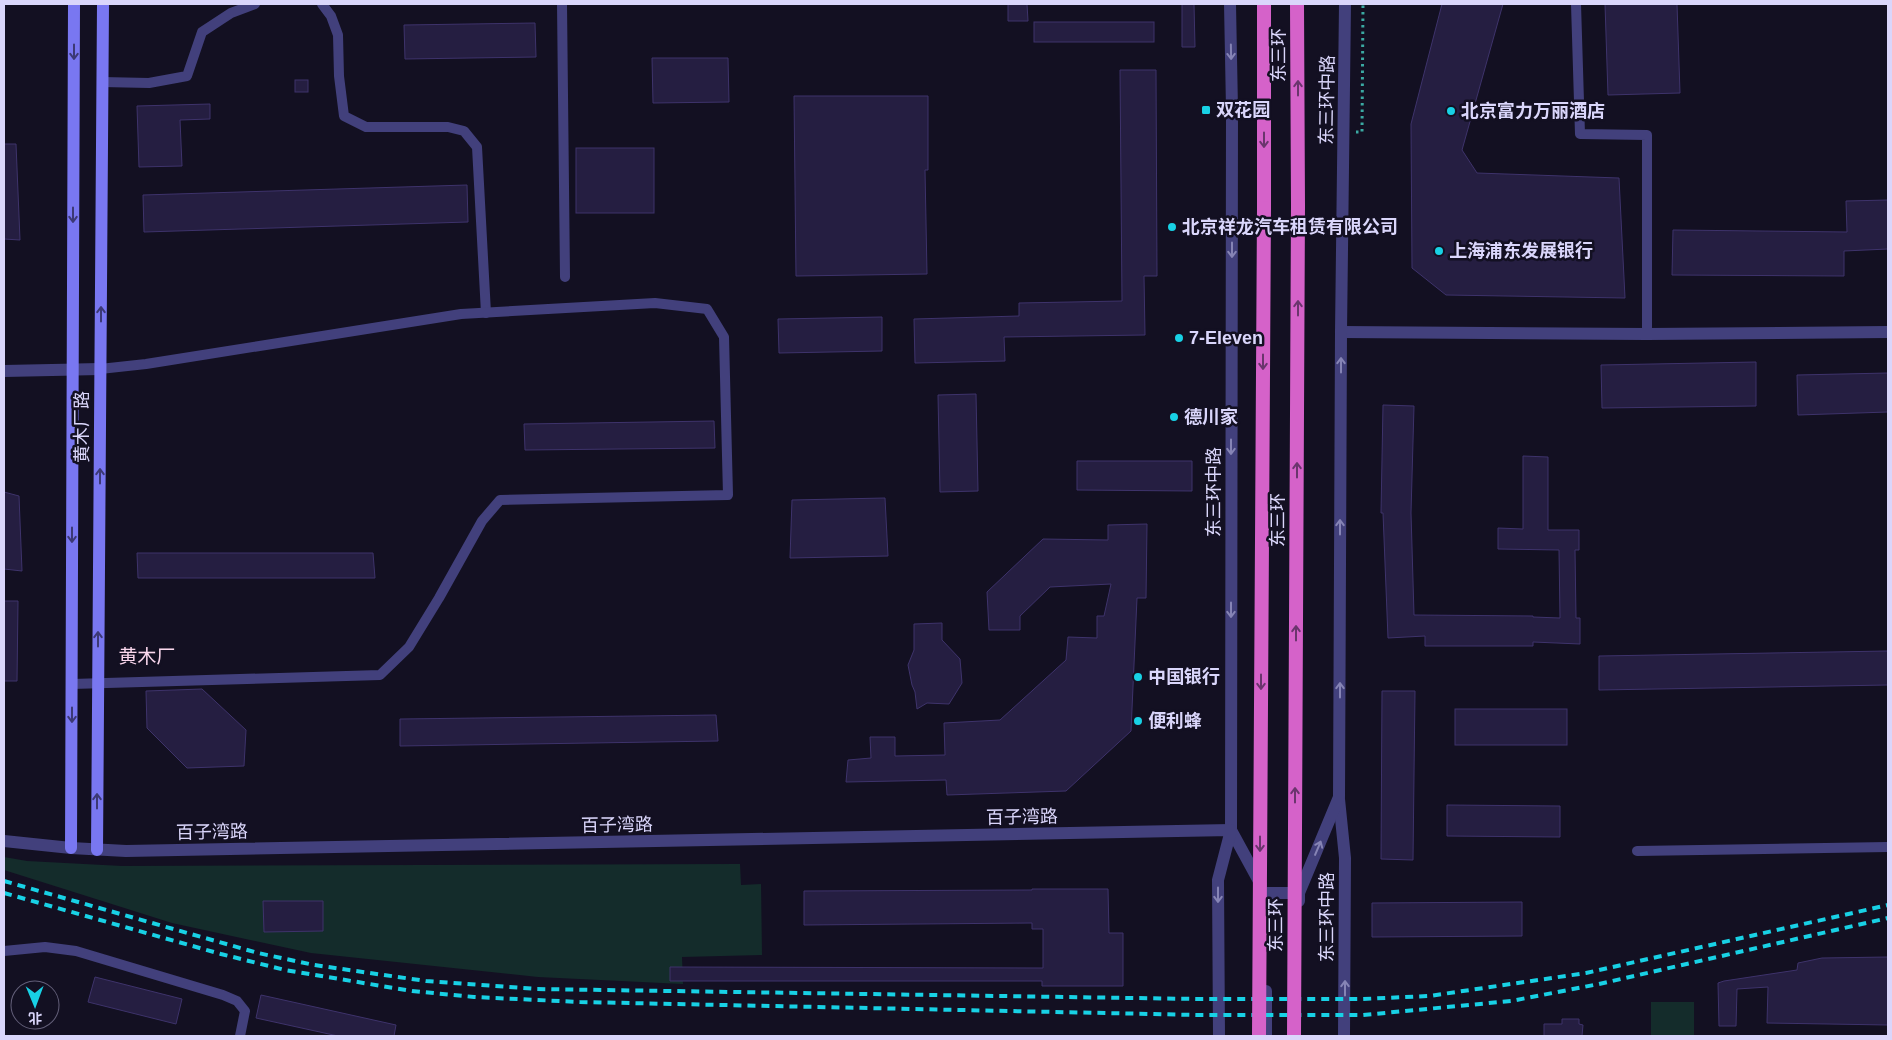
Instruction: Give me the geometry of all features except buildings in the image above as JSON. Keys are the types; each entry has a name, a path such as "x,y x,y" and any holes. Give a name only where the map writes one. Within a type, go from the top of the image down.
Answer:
{"highway":[{"name":"东三环","path":"1259,1036 1264,4"},
{"name":"东三环","path":"1294,1036 1298,4"}],"main road":[{"name":"黄木厂路","path":"71,848 74,4"},
{"name":"黄木厂路","path":"97,850 103,4"}],"street":[{"name":"东三环中路","path":"1219,1036 1218,880 1231,830 1232,109 1230,4"},
{"name":"东三环中路","path":"1344,1036 1345,858 1339,797 1341,332 1346,4"},
{"path":"1341,332 1647,334 1888,332"},
{"path":"4,372 100,369"},
{"name":"东三环中路","path":"1299,1036 1299,893 1339,797"},
{"name":"东三环中路","path":"1231,830 1266,893 1266,1036"},
{"name":"百子湾路","path":"4,841 97,850 136,851 1231,830"},
{"path":"1266,893 1299,893"}],"lane":[{"path":"102,82 149,83 187,76 202,32 231,13 255,4"},
{"path":"322,4 331,16 338,34 339,76 344,116 366,127 448,127 464,131 477,147 486,313"},
{"path":"562,4 565,276"},
{"path":"1576,4 1580,134 1646,135 1647,334"},
{"path":"72,684 380,675 409,647 482,521 500,500 728,495 724,338 707,309 655,303 461,314 146,364 100,369"},
{"path":"1637,850 1888,847"},
{"path":"4,951 45,947 76,951 223,995 237,1001 245,1010 240,1036"}],"path":[{"path":"1362,132 1363,4"}],"green space":[{"path":"4,857 27,861 122,866 740,864 741,885 761,884 762,955 682,957 683,984 538,977 311,953 172,923 4,870"},
{"path":"1651,1002 1694,1002 1694,1036 1651,1036"}],"railway":[{"path":"4,881 258,953 314,965 426,981 537,989 1198,999 1363,999 1429,996 1586,973 1888,905"},
{"path":"4,893 285,970 412,991 474,997 580,1002 1199,1015 1363,1015 1511,1001 1599,984 1888,918"}],"place":[{"name":"双花园","path":"1206,110"},
{"name":"北京富力万丽酒店","path":"1451,111"},
{"name":"北京祥龙汽车租赁有限公司","path":"1172,227"},
{"name":"上海浦东发展银行","path":"1439,251"},
{"name":"7-Eleven","path":"1179,338"},
{"name":"德川家","path":"1174,417"},
{"name":"中国银行","path":"1138,677"},
{"name":"便利蜂","path":"1138,721"}],"district":[{"name":"黄木厂","path":"147,656"}]}
